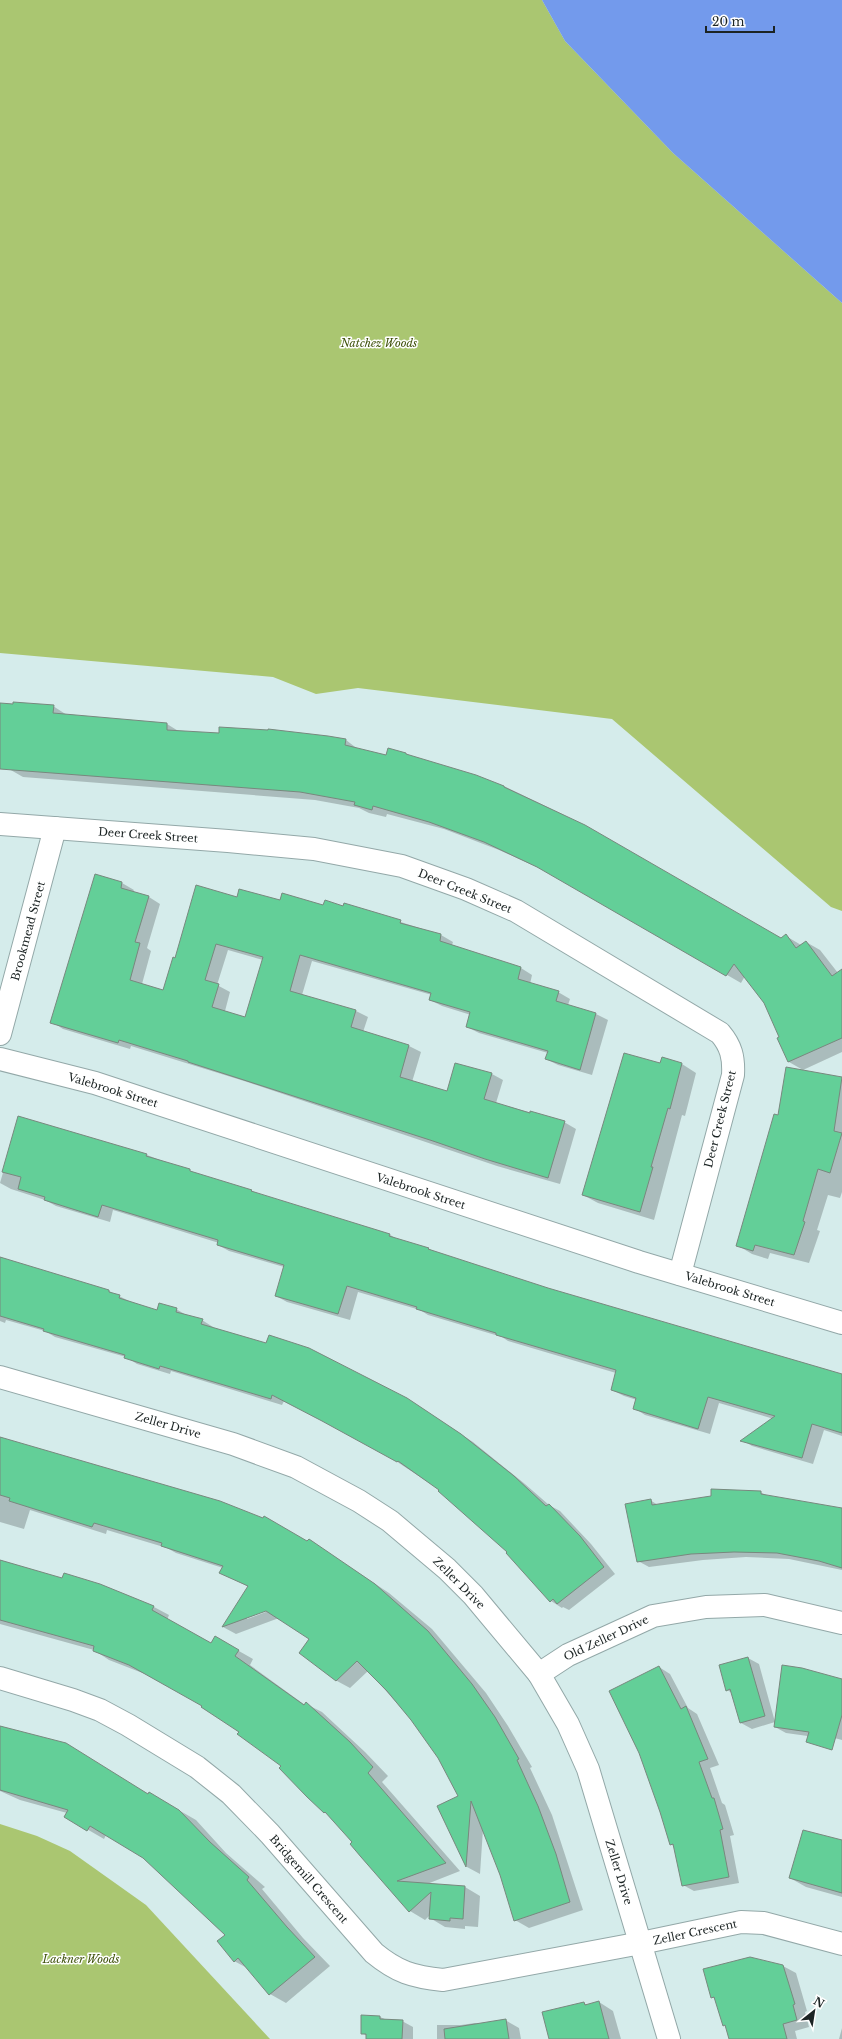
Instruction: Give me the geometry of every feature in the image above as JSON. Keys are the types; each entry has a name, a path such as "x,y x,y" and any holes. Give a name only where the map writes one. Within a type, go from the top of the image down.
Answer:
{"street":[{"name":"Deer Creek Street","path":"0,824 314,849 402,866 466,889 516,912 720,1033 732,1052 734,1061 733,1074 680,1274"},
{"name":"Brookmead Street","path":"0,1034 55,828"},
{"name":"Valebrook Street","path":"0,1059 95,1083 680,1274 842,1323"},
{"name":"Zeller Drive","path":"0,1377 233,1444 296,1467 359,1500 390,1521 447,1568 473,1594 539,1674 568,1724 588,1769 669,2039"},
{"name":"Old Zeller Drive","path":"539,1674 568,1655 653,1616 698,1608 765,1605 842,1623"},
{"name":"Bridgemill Crescent","path":"0,1678 73,1700 100,1710 128,1725 197,1767 231,1794 270,1834 374,1953 392,1967 410,1975 443,1980 640,1944"},
{"name":"Zeller Crescent","path":"640,1944 741,1922 764,1923 842,1944"}],"green space":[{"name":"Natchez Woods","path":"0,0 542,0 565,41 673,153 842,303 842,911 831,907 612,719 358,688 316,694 273,677 0,653"},
{"name":"Lackner Woods","path":"0,1824 37,1836 70,1851 146,1905 270,2039 0,2039"}],"water":[{"path":"542,0 842,0 842,303 673,153 565,41"}],"building":[{"path":"13,702 54,705 53,713 167,723 167,730 219,733 219,727 268,729 346,739 345,745 386,755 388,748 476,775 504,786 585,825 781,938 786,934 796,948 806,941 832,976 842,969 842,1038 788,1062 764,1003 734,964 726,976 537,867 484,842 429,822 373,806 372,810 354,805 355,802 300,792 0,769 0,703 13,704"},
{"path":"95,874 122,882 121,888 149,896 135,942 140,943 130,980 163,990 173,957 175,958 196,885 237,897 239,889 280,900 282,893 323,905 325,900 343,906 344,903 401,920 400,923 441,934 440,941 521,967 518,979 559,991 556,1001 596,1013 580,1070 545,1059 548,1051 466,1027 470,1012 429,1000 431,993 300,955 290,991 356,1010 351,1027 409,1045 400,1077 447,1091 455,1063 492,1073 484,1099 530,1113 530,1111 565,1121 548,1178 485,1159 188,1061 119,1040 118,1043 50,1023","holes":["216,944 263,957 245,1017 212,1007 219,984 205,980"]},
{"path":"624,1053 660,1063 662,1057 682,1063 670,1109 668,1108 651,1167 653,1167 640,1212 582,1195"},
{"path":"786,1067 842,1077 834,1131 842,1133 830,1173 818,1169 803,1221 805,1222 794,1255 755,1245 753,1251 736,1246 774,1114 778,1115"},
{"path":"18,1116 147,1154 146,1156 190,1169 190,1171 390,1234 389,1236 548,1288 842,1374 842,1433 812,1424 802,1458 740,1441 775,1416 708,1397 698,1429 633,1409 636,1398 611,1390 616,1370 496,1335 496,1333 416,1309 417,1307 347,1286 338,1314 275,1296 284,1265 217,1245 218,1240 102,1205 98,1217 44,1200 45,1197 18,1189 21,1177 2,1172"},
{"path":"0,1257 109,1290 109,1292 120,1295 119,1298 157,1310 159,1303 177,1308 176,1312 203,1319 201,1324 266,1343 269,1335 309,1348 407,1398 461,1434 514,1476 546,1506 549,1504 580,1536 604,1567 557,1604 553,1599 550,1602 506,1553 507,1552 438,1491 439,1490 398,1461 397,1462 272,1395 271,1399 160,1366 159,1369 124,1358 125,1355 43,1331 44,1329 0,1316"},
{"path":"0,1437 220,1501 263,1518 264,1516 307,1541 309,1539 375,1584 428,1631 472,1684 495,1717 519,1759 517,1760 538,1806 556,1854 570,1902 514,1921 500,1875 471,1801 466,1867 437,1806 458,1796 438,1758 411,1720 387,1691 357,1661 336,1681 299,1653 309,1639 266,1611 222,1627 248,1586 219,1573 223,1566 161,1546 162,1543 94,1523 92,1527 9,1501 10,1498 0,1495"},
{"path":"711,1489 761,1491 761,1494 842,1508 842,1568 819,1561 777,1553 734,1552 691,1554 637,1562 625,1504 651,1499 652,1505 711,1496"},
{"path":"0,1560 62,1578 64,1573 100,1584 154,1606 152,1610 211,1643 215,1636 239,1650 235,1656 304,1705 306,1702 350,1742 373,1767 368,1773 446,1863 397,1881 465,1886 463,1919 450,1918 450,1921 429,1919 431,1892 409,1912 350,1844 352,1842 325,1812 324,1813 307,1797 279,1768 281,1766 237,1734 239,1732 201,1707 202,1706 129,1665 93,1651 94,1646 0,1620"},
{"path":"748,1657 765,1716 740,1723 730,1689 726,1691 719,1665"},
{"path":"782,1665 802,1668 842,1679 842,1715 832,1750 806,1742 809,1732 774,1727"},
{"path":"659,1666 681,1709 686,1706 708,1759 699,1762 712,1798 714,1798 723,1829 720,1830 729,1877 682,1886 673,1844 670,1845 639,1753 609,1691"},
{"path":"0,1726 66,1743 148,1794 149,1792 179,1810 210,1842 249,1877 247,1880 315,1957 269,1995 238,1958 234,1962 217,1941 225,1935 143,1858 90,1826 87,1831 64,1817 68,1810 0,1790"},
{"path":"803,1830 842,1840 842,1893 789,1878"},
{"path":"750,1957 783,1965 795,2004 793,2005 797,2020 783,2024 787,2039 729,2039 725,2025 723,2026 714,1997 711,1998 703,1969"},
{"path":"599,2001 609,2039 549,2039 542,2012 584,2002 585,2005"},
{"path":"361,2015 380,2016 380,2019 403,2020 402,2039 366,2039 366,2034 361,2034"},
{"path":"506,2019 509,2039 445,2039 444,2029"}]}
